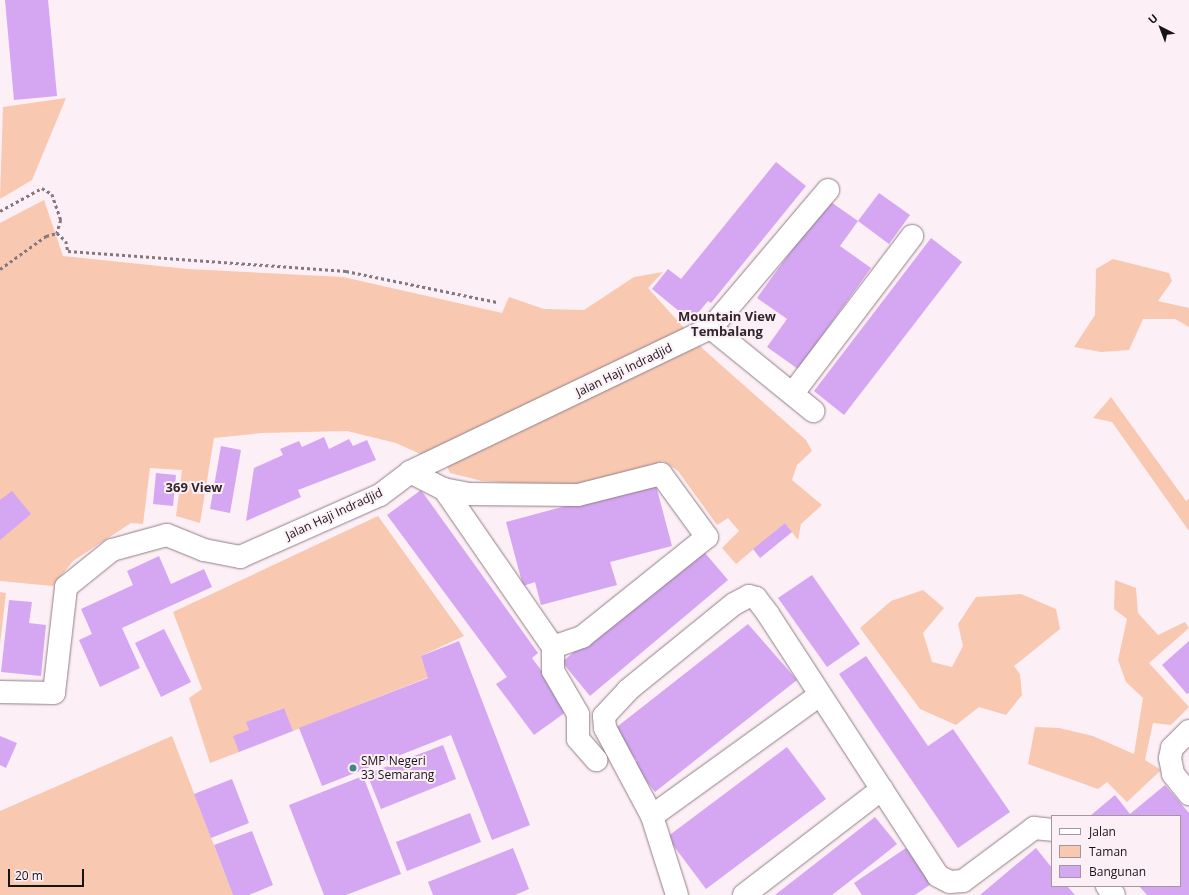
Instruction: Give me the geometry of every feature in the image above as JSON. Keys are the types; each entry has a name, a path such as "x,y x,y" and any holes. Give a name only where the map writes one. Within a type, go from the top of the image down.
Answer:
{"street":[{"path":"813,411 793,393 711,328 828,190"},
{"path":"793,393 912,236"},
{"name":"Jalan Haji Indradjid","path":"0,692 54,692 66,587 112,550 167,535 204,550 240,557 380,494 410,472 711,328"},
{"path":"410,472 444,489 469,494 578,495 661,474 707,537 582,637 553,647"},
{"path":"444,489 553,647 554,671 578,714 578,739 596,760"},
{"path":"677,895 652,816 605,728 604,716 628,690 734,604 749,596 756,598 938,876 950,882 963,881 1034,828 1051,830"},
{"path":"652,816 820,695"},
{"path":"1189,731 1172,748 1170,758 1173,774 1189,794"},
{"path":"744,895 882,789"},
{"path":"1108,887 1114,895"}],"path":[{"path":"0,211 42,188 52,194 61,220 57,233"},
{"path":"0,269 46,236 57,233"},
{"path":"57,233 66,241 68,251 346,271 497,302"}],"green space":[{"path":"66,98 32,180 0,199 3,107"},
{"path":"44,200 63,256 188,269 343,277 502,313 509,297 544,309 584,310 634,277 663,272 648,288 703,349 806,440 812,451 797,465 792,480 822,505 801,524 798,540 785,523 736,564 722,548 739,531 728,518 717,525 678,471 663,461 599,484 524,484 482,481 450,473 447,466 396,443 347,431 262,433 214,438 200,523 176,516 182,470 150,468 143,524 131,523 73,561 53,586 0,581 0,223"},
{"path":"1113,259 1169,273 1172,281 1158,301 1189,308 1189,327 1175,319 1143,319 1129,350 1101,352 1074,347 1095,315 1096,269"},
{"path":"1111,397 1186,501 1189,499 1189,531 1112,422 1093,418"},
{"path":"378,516 464,636 421,656 429,677 293,731 283,708 247,722 249,730 239,752 210,763 189,698 202,689 173,612"},
{"path":"1115,580 1136,588 1138,613 1158,635 1185,622 1189,628 1149,663 1189,707 1171,725 1153,723 1145,760 1161,770 1127,802 1107,782 1098,789 1028,764 1035,727 1059,728 1093,736 1134,754 1143,698 1126,682 1118,660 1127,619 1114,609"},
{"path":"923,590 944,608 923,633 932,662 952,667 963,646 958,624 976,597 1021,594 1056,609 1060,629 1014,666 1020,674 1022,695 1006,715 979,707 956,725 920,709 860,628 891,601"},
{"path":"0,592 6,593 0,644"},
{"path":"172,736 233,895 0,895 0,811"}],"building":[{"path":"5,0 48,0 57,96 14,100"},
{"path":"776,162 806,186 711,303 708,301 691,321 652,289 668,269 681,279"},
{"path":"879,193 910,215 889,244 858,221"},
{"path":"828,200 858,221 840,246 871,268 798,369 767,347 787,319 757,298"},
{"path":"931,238 962,262 844,415 814,391"},
{"path":"324,437 329,449 349,439 353,446 367,440 376,460 298,490 301,497 246,521 254,468 283,455 280,449 299,441 302,447"},
{"path":"221,446 241,450 230,513 210,509"},
{"path":"156,473 176,475 173,506 153,504"},
{"path":"655,482 672,546 610,562 617,585 541,605 535,582 523,586 506,522"},
{"path":"421,490 538,653 532,658 570,709 534,735 496,684 507,677 387,515"},
{"path":"12,491 31,514 0,540 0,500"},
{"path":"785,523 792,532 760,558 753,549"},
{"path":"700,547 728,580 590,696 562,662"},
{"path":"159,556 171,584 204,569 212,587 122,628 140,668 100,687 79,640 92,634 81,609 133,585 127,571"},
{"path":"812,575 860,644 827,667 778,598"},
{"path":"9,600 32,602 29,623 46,625 41,676 1,672"},
{"path":"748,624 797,680 655,792 633,764 637,761 613,730"},
{"path":"164,629 191,682 161,697 135,643"},
{"path":"459,641 530,825 492,840 451,735 322,786 299,728 428,678 421,656"},
{"path":"1189,641 1189,693 1187,694 1162,665"},
{"path":"866,656 928,746 953,729 1010,812 958,848 839,674"},
{"path":"284,708 293,731 239,752 233,736 249,730 246,722"},
{"path":"0,736 17,743 6,768 0,765"},
{"path":"443,745 456,779 381,809 367,774"},
{"path":"787,747 826,799 706,889 667,837"},
{"path":"363,776 401,874 346,895 324,895 289,805"},
{"path":"232,779 249,823 211,838 194,794"},
{"path":"1165,785 1189,813 1189,895 1147,895 1140,887 1181,887 1181,815 1091,815 1115,795 1130,814"},
{"path":"470,813 481,842 407,871 396,842"},
{"path":"875,817 897,844 877,860 832,895 775,895"},
{"path":"252,831 273,885 249,895 233,895 214,845"},
{"path":"513,848 529,889 515,895 433,895 428,882"},
{"path":"906,848 931,884 915,895 862,895 854,883"},
{"path":"1036,848 1051,867 1051,887 1068,887 1075,895 980,895"}],"place":[{"name":"SMP Negeri 33 Semarang","path":"353,768"}],"district":[{"name":"Mountain View Tembalang","path":"727,324"},
{"name":"369 View","path":"194,487"}]}
